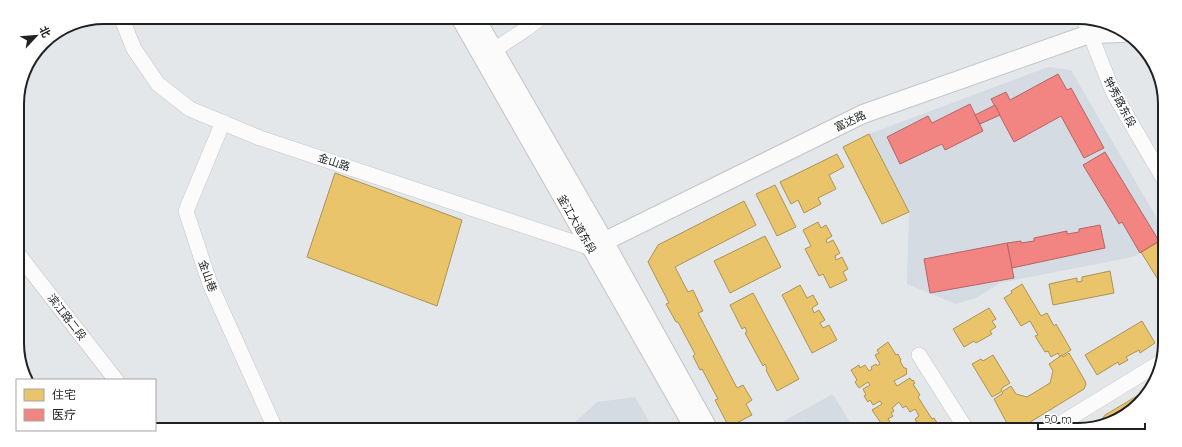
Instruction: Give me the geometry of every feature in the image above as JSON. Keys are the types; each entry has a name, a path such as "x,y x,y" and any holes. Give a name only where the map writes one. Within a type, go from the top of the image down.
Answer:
{"main road":[{"name":"釜江大道东段","path":"464,24 705,423"},
{"name":"釜江大道东段","path":"479,24 598,244 691,423"},
{"name":"富达路","path":"598,244 863,114 1087,28 1112,31"}],"street":[{"name":"金山路","path":"124,24 134,49 158,84 190,109 260,138 598,244"},
{"path":"494,50 532,24"},
{"name":"钟秀路东段","path":"1087,28 1113,92 1158,169"},
{"name":"金山巷","path":"223,122 186,211 210,284 273,423"},
{"name":"滨江路二段","path":"24,262 115,379"},
{"path":"919,355 962,423"},
{"path":"1061,423 1155,366"}],"shaded area":[{"path":"1048,67 1071,70 1158,220 1158,242 1133,257 1000,283 976,298 956,304 907,284 909,212 869,134"},
{"path":"831,395 834,396 850,423 780,423"},
{"path":"635,397 650,423 574,423 597,402"}],"building: 住宅":[{"path":"869,134 909,212 882,224 843,147"},
{"path":"837,154 844,167 829,175 836,189 818,198 821,204 804,213 798,200 791,204 780,182"},
{"path":"335,173 462,220 437,306 307,257"},
{"path":"775,185 796,227 777,236 756,194"},
{"path":"744,201 756,225 675,267 688,292 693,290 703,311 698,313 737,388 743,385 752,400 746,404 752,415 737,423 727,423 715,400 718,399 702,369 700,370 693,356 695,354 678,322 676,322 666,304 669,303 648,262 658,245"},
{"path":"818,222 821,228 826,225 832,236 826,240 827,243 833,240 840,253 835,256 836,260 842,257 848,269 843,272 847,280 830,288 823,274 819,276 805,249 811,246 803,230"},
{"path":"765,236 781,267 730,293 714,261"},
{"path":"1158,242 1158,280 1141,252"},
{"path":"1110,271 1114,293 1053,305 1049,284 1077,278 1077,282 1082,281 1082,277"},
{"path":"1022,284 1041,316 1047,313 1054,326 1056,324 1071,350 1060,357 1058,353 1051,357 1048,351 1045,352 1035,336 1038,335 1030,321 1021,326 1004,298 1012,293 1011,291"},
{"path":"800,285 807,298 813,295 818,304 812,308 814,313 819,310 825,320 820,323 823,328 829,325 837,340 812,353 782,295"},
{"path":"753,293 799,379 777,391 766,370 765,364 763,366 745,333 747,332 745,327 742,329 730,305"},
{"path":"989,308 996,319 992,321 996,327 990,331 992,334 976,343 974,341 964,347 953,329"},
{"path":"1142,321 1155,343 1140,353 1139,350 1126,357 1128,360 1119,365 1118,362 1097,375 1085,355"},
{"path":"888,342 896,355 898,354 901,360 900,361 907,370 907,374 894,381 897,386 910,378 912,381 913,380 915,383 913,384 920,395 918,397 932,419 934,418 937,423 917,423 915,419 919,416 915,409 910,412 906,406 903,408 899,402 892,408 894,411 891,413 893,416 888,419 890,422 881,423 872,410 882,404 880,401 873,405 870,400 868,402 864,396 866,395 863,389 870,385 868,382 859,388 855,382 857,380 851,370 859,365 860,368 865,365 869,371 872,369 871,367 876,364 877,366 880,364 875,355 879,353 877,350"},
{"path":"1069,353 1085,381 1086,384 1084,389 1029,423 1007,423 994,399 1011,386 1016,394 1027,397 1050,383 1053,371 1049,364 1062,355 1063,357"},
{"path":"993,355 1010,383 1002,388 1001,392 992,397 972,364 981,359 983,361"},
{"path":"1140,394 1127,407 1102,419 1105,415"}],"building: 医疗":[{"path":"1058,74 1067,90 1071,88 1104,148 1084,158 1061,116 1014,142 991,99 1006,92 1010,100"},
{"path":"970,104 983,131 945,150 942,144 900,164 887,137 928,116 932,123"},
{"path":"995,105 1000,115 980,124 975,115"},
{"path":"1105,152 1158,242 1140,253 1122,222 1119,224 1083,165"},
{"path":"1100,225 1105,248 1012,268 1007,243 1034,241 1034,238 1067,231 1067,234 1079,232 1079,229"},
{"path":"1007,243 1014,278 930,293 924,259"}]}
